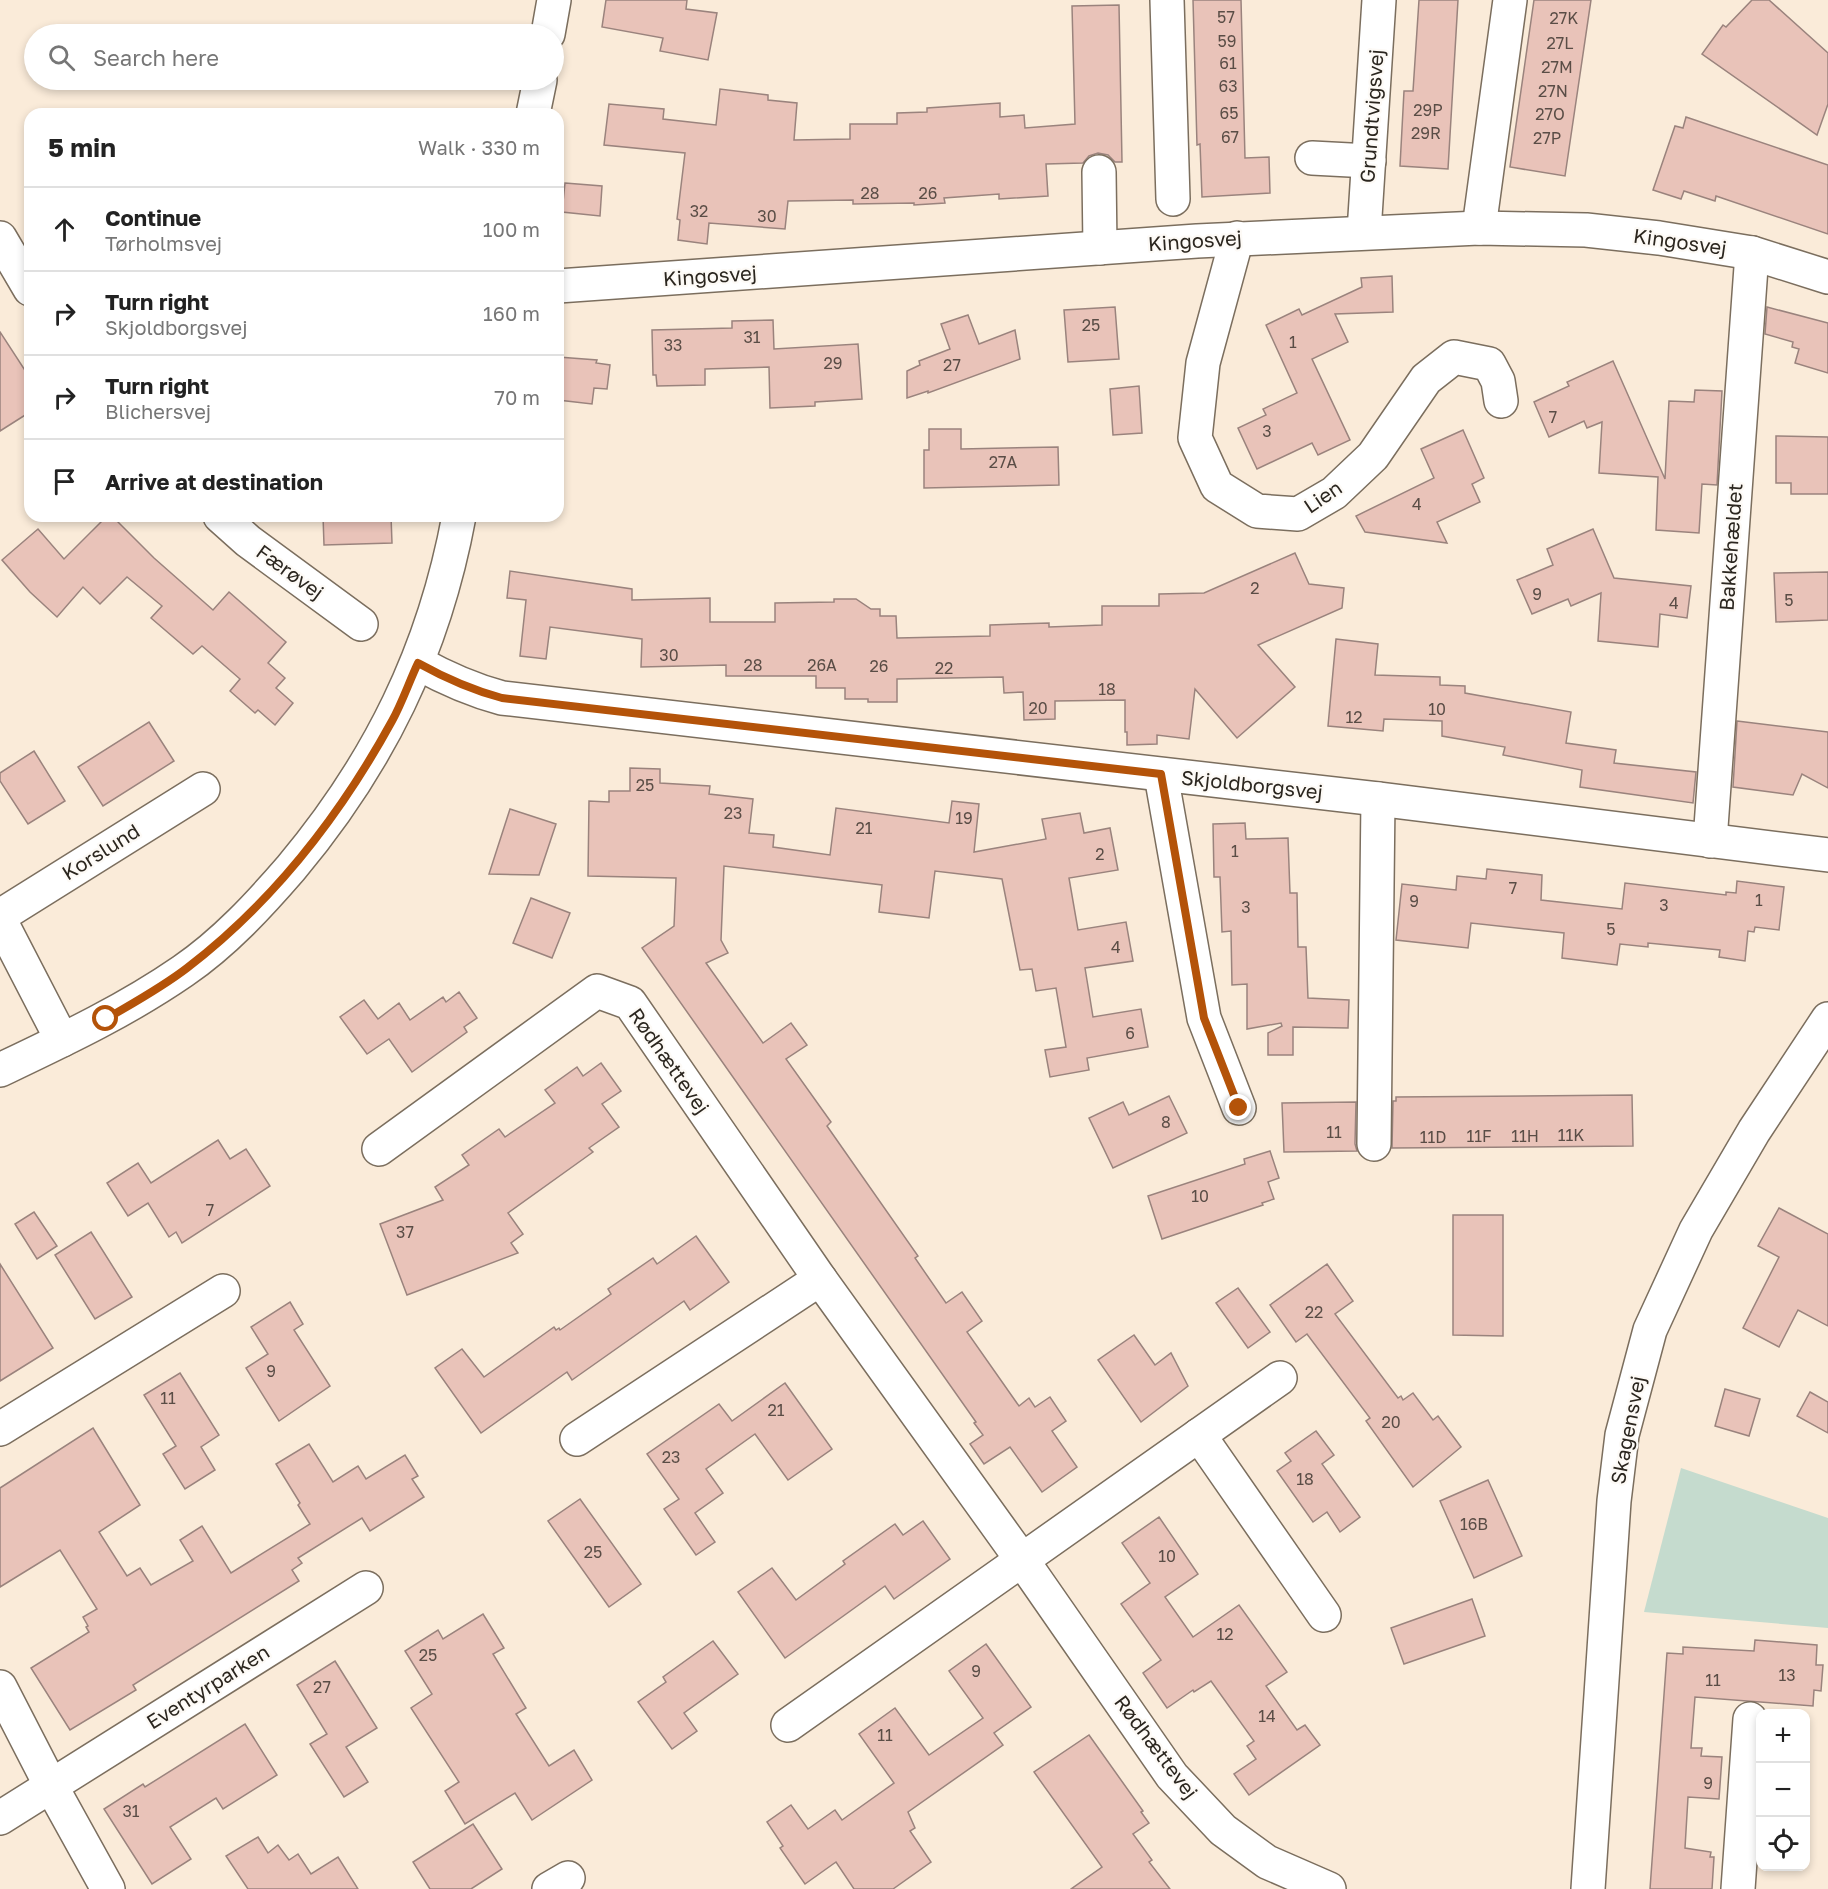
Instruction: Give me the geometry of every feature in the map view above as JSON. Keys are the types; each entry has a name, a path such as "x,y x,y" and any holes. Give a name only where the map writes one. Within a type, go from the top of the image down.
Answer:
{"street":[{"path":"550,24 554,0"},
{"path":"1167,0 1173,199"},
{"name":"Grundtvigsvej","path":"1364,232 1379,0"},
{"path":"1479,228 1510,0"},
{"path":"534,108 538,90"},
{"path":"1312,158 1368,161"},
{"path":"1099,172 1100,248"},
{"name":"Kingosvej","path":"564,286 1237,238 1479,228 1586,230 1752,253 1828,277"},
{"path":"0,238 24,279"},
{"name":"Lien","path":"1237,238 1203,363 1195,438 1217,486 1257,511 1298,514 1334,493 1373,456 1426,379 1454,357 1489,364 1498,381 1501,401"},
{"name":"Bakkehældet","path":"1710,841 1752,253"},
{"name":"Færøvej","path":"227,522 248,541 361,624"},
{"path":"0,1070 106,1019 185,969 258,906 316,839 345,800 392,720 418,663 436,610 458,522"},
{"name":"Skjoldborgsvej","path":"418,663 472,690 502,698 1378,799 1828,855"},
{"path":"1161,774 1204,1018 1239,1108"},
{"name":"Korslund","path":"0,916 202,789"},
{"path":"1374,1144 1378,799"},
{"path":"0,921 62,1040"},
{"name":"Rødhættevej","path":"379,1149 597,991 630,1003 820,1279 1022,1560 1172,1776 1223,1830 1267,1862 1316,1887"},
{"name":"Skagensvej","path":"1588,1889 1614,1501 1622,1435 1650,1330 1696,1230 1754,1131 1828,1019"},
{"path":"577,1439 820,1279"},
{"path":"0,1429 223,1291"},
{"path":"788,1725 1280,1378"},
{"path":"1199,1436 1324,1615"},
{"name":"Eventyrparken","path":"0,1818 366,1588"},
{"path":"0,1687 108,1889"},
{"path":"1738,1889 1750,1719"}],"green space":[{"path":"1681,1468 1828,1518 1828,1628 1644,1612"}],"building":[{"path":"606,0 687,0 686,9 717,13 708,60 660,51 663,38 602,27"},
{"path":"1193,0 1241,0 1245,158 1269,157 1270,193 1202,197 1200,144 1197,145"},
{"path":"1419,0 1458,0 1448,169 1400,166 1404,91 1413,91"},
{"path":"1534,0 1591,0 1565,176 1510,167"},
{"path":"1752,0 1769,0 1828,53 1828,104 1817,135 1702,54 1723,25 1726,27"},
{"path":"1119,5 1122,162 1115,162 1108,155 1098,153 1089,156 1083,163 1046,164 1048,196 999,199 999,194 944,198 945,203 914,205 914,203 853,204 853,200 788,201 785,229 709,223 707,244 678,240 680,220 677,219 685,153 604,145 609,104 664,109 663,119 716,125 720,89 768,95 768,100 797,103 794,140 850,139 850,124 897,124 897,113 927,112 927,108 1000,103 1000,117 1024,115 1025,128 1075,124 1072,6"},
{"path":"1686,117 1828,165 1828,234 1716,196 1715,201 1684,191 1681,199 1653,190 1675,126 1683,128"},
{"path":"565,183 602,186 600,216 564,212"},
{"path":"1392,276 1393,312 1335,314 1348,342 1312,359 1350,440 1318,455 1312,443 1257,469 1238,428 1266,415 1263,409 1297,393 1266,325 1299,309 1302,315 1362,287 1361,278"},
{"path":"1115,307 1119,359 1068,362 1064,310"},
{"path":"1767,307 1828,323 1828,373 1795,363 1799,349 1792,347 1793,342 1765,334"},
{"path":"968,315 979,344 1015,330 1020,359 928,393 928,391 907,398 907,371 920,365 919,361 950,349 941,324"},
{"path":"773,320 774,349 858,344 862,399 815,402 815,406 770,408 769,367 705,369 705,385 657,386 656,375 653,375 652,330 732,328 732,321"},
{"path":"0,332 24,369 24,416 0,431"},
{"path":"564,357 597,360 596,363 610,365 607,389 594,388 592,404 564,401"},
{"path":"1613,361 1665,479 1669,401 1694,402 1695,390 1722,391 1717,485 1702,484 1699,533 1656,530 1658,477 1599,473 1602,422 1587,428 1584,421 1549,437 1534,402 1569,386 1567,382"},
{"path":"1139,386 1142,433 1113,435 1110,389"},
{"path":"929,429 961,429 961,449 1058,447 1059,485 924,488 924,450 929,450"},
{"path":"1463,430 1484,478 1472,484 1480,502 1437,522 1447,543 1365,532 1356,516 1434,478 1421,449"},
{"path":"1776,436 1828,437 1828,494 1791,494 1791,483 1776,483"},
{"path":"101,522 118,522 154,558 213,610 229,592 286,642 268,663 285,678 276,688 293,703 275,725 258,710 255,713 230,691 240,679 202,646 193,654 151,618 162,606 127,577 100,604 83,587 57,617 30,592 2,560 38,529 64,559"},
{"path":"323,522 391,522 392,543 324,545"},
{"path":"1593,529 1614,578 1691,586 1687,618 1660,614 1658,647 1598,641 1601,593 1571,606 1568,599 1532,614 1517,580 1553,565 1547,549"},
{"path":"1295,553 1309,584 1344,588 1342,608 1258,645 1295,687 1237,738 1195,689 1189,739 1157,735 1157,744 1127,745 1125,700 1055,701 1055,719 1024,720 1023,692 1004,693 1003,677 897,679 897,702 868,702 868,699 845,699 845,688 816,688 816,676 726,676 726,665 641,667 642,639 550,627 546,659 520,656 526,600 507,598 510,571 632,589 632,600 710,598 710,622 775,622 775,603 834,602 834,599 856,599 871,609 880,609 880,616 896,616 897,638 990,636 990,625 1049,623 1049,627 1102,625 1102,606 1159,606 1159,594 1204,593"},
{"path":"1828,572 1828,620 1776,622 1774,573"},
{"path":"1336,639 1378,644 1375,675 1440,677 1440,685 1465,686 1465,693 1571,712 1566,743 1616,750 1614,763 1696,772 1693,803 1580,787 1582,770 1503,755 1505,747 1442,736 1442,721 1384,719 1383,731 1328,726"},
{"path":"1737,721 1828,732 1828,788 1802,774 1793,795 1733,787"},
{"path":"149,722 174,761 103,806 78,767"},
{"path":"34,751 65,801 28,824 0,781 0,773"},
{"path":"630,768 660,769 660,783 710,786 709,794 753,799 749,833 774,835 773,847 830,855 836,808 949,823 952,801 979,804 974,852 1046,839 1042,819 1080,813 1084,833 1110,828 1118,870 1069,878 1078,930 1126,922 1133,961 1085,968 1093,1017 1141,1009 1148,1047 1087,1058 1089,1070 1050,1077 1045,1050 1066,1047 1056,988 1036,991 1032,969 1020,970 1002,879 935,871 929,918 879,912 882,885 724,866 721,940 728,953 706,963 763,1043 791,1023 807,1045 786,1059 831,1122 827,1126 918,1256 915,1258 946,1303 962,1292 982,1321 967,1332 1019,1406 1029,1398 1035,1407 1050,1397 1066,1421 1052,1431 1077,1467 1042,1492 1010,1447 984,1464 970,1444 983,1435 974,1423 976,1422 642,948 674,926 676,878 588,876 589,801 609,802 609,791 630,791"},
{"path":"510,809 556,824 539,875 489,874"},
{"path":"1245,823 1246,839 1288,838 1290,893 1297,893 1298,947 1306,947 1308,998 1349,1000 1348,1028 1293,1027 1293,1055 1268,1055 1268,1033 1282,1026 1281,1023 1247,1029 1247,984 1232,985 1231,931 1222,932 1220,877 1214,877 1213,824"},
{"path":"1487,869 1542,875 1541,900 1622,909 1625,883 1726,895 1726,892 1736,893 1737,881 1784,887 1779,930 1755,927 1754,932 1748,931 1745,961 1719,957 1720,950 1648,943 1648,947 1620,944 1617,965 1562,958 1564,933 1471,923 1468,948 1396,940 1402,884 1456,890 1457,876 1486,879"},
{"path":"531,898 570,913 552,958 513,943"},
{"path":"459,992 477,1018 464,1027 467,1032 412,1072 389,1039 367,1054 340,1017 364,1000 378,1019 399,1003 410,1020 443,997 446,1002"},
{"path":"601,1063 621,1091 602,1104 619,1127 589,1148 593,1152 508,1213 523,1234 511,1243 518,1253 407,1295 380,1224 443,1200 435,1187 469,1165 462,1155 499,1129 505,1137 555,1103 545,1090 577,1067 583,1076"},
{"path":"1632,1095 1633,1146 1392,1148 1393,1101 1396,1101 1396,1097"},
{"path":"1169,1096 1187,1133 1113,1168 1089,1118 1123,1102 1129,1115"},
{"path":"1356,1102 1355,1144 1357,1151 1284,1152 1282,1103"},
{"path":"218,1140 230,1159 246,1149 270,1186 182,1243 176,1232 169,1237 148,1203 128,1216 107,1183 138,1163 151,1183"},
{"path":"1270,1151 1279,1178 1268,1182 1274,1199 1262,1203 1263,1205 1162,1239 1148,1196 1245,1164 1244,1159"},
{"path":"1779,1208 1828,1234 1828,1326 1798,1310 1779,1347 1743,1328 1779,1257 1758,1246"},
{"path":"34,1212 57,1246 37,1259 15,1224"},
{"path":"1453,1215 1503,1215 1503,1336 1453,1335"},
{"path":"91,1232 132,1297 95,1319 55,1255"},
{"path":"696,1236 729,1282 690,1310 684,1301 572,1380 567,1372 481,1433 435,1368 462,1349 484,1377 554,1327 560,1330 611,1294 608,1289 653,1258 657,1264"},
{"path":"0,1264 53,1348 0,1381"},
{"path":"1327,1264 1353,1301 1335,1314 1398,1398 1401,1396 1403,1400 1413,1393 1433,1420 1438,1416 1461,1447 1413,1487 1366,1421 1370,1418 1307,1334 1296,1342 1270,1305"},
{"path":"1238,1288 1270,1332 1248,1348 1216,1303"},
{"path":"290,1302 303,1324 294,1330 330,1386 279,1421 246,1368 268,1354 251,1327"},
{"path":"1134,1335 1155,1365 1171,1353 1188,1386 1141,1422 1098,1360"},
{"path":"180,1373 219,1435 201,1447 215,1470 185,1489 163,1454 176,1446 144,1395"},
{"path":"785,1383 832,1449 788,1480 755,1434 706,1469 723,1493 695,1513 715,1542 696,1555 664,1509 679,1499 647,1454 719,1404 732,1421"},
{"path":"1725,1389 1760,1399 1749,1436 1715,1426"},
{"path":"1810,1392 1828,1402 1828,1433 1797,1416"},
{"path":"93,1428 140,1505 99,1532 127,1576 140,1568 151,1585 193,1561 180,1540 202,1526 231,1573 310,1524 276,1464 309,1444 333,1482 358,1466 366,1479 405,1455 418,1476 412,1479 424,1497 370,1531 362,1518 298,1558 302,1563 292,1570 299,1581 133,1685 136,1690 70,1730 31,1668 89,1632 83,1617 97,1609 60,1550 0,1587 0,1488"},
{"path":"1316,1431 1334,1455 1322,1464 1360,1517 1340,1532 1327,1512 1313,1522 1277,1471 1291,1461 1285,1453"},
{"path":"1488,1480 1522,1556 1474,1578 1440,1501"},
{"path":"580,1499 641,1584 609,1607 548,1521"},
{"path":"1159,1517 1198,1574 1165,1597 1193,1637 1239,1605 1287,1672 1266,1686 1297,1730 1305,1725 1320,1745 1249,1795 1234,1774 1256,1759 1247,1746 1254,1741 1211,1681 1167,1708 1143,1673 1161,1660 1121,1604 1150,1583 1122,1543"},
{"path":"923,1521 950,1559 894,1599 885,1586 785,1658 738,1592 772,1568 796,1600 845,1564 843,1561 895,1524 903,1535"},
{"path":"1472,1599 1485,1636 1404,1664 1391,1628"},
{"path":"483,1614 504,1648 493,1654 526,1708 516,1714 549,1766 574,1750 592,1780 532,1820 515,1793 465,1824 445,1791 459,1782 411,1708 432,1694 405,1651 438,1630 443,1639"},
{"path":"1755,1640 1817,1645 1816,1665 1823,1665 1821,1691 1814,1690 1813,1706 1695,1697 1691,1748 1702,1748 1701,1756 1722,1757 1719,1799 1688,1797 1685,1848 1711,1852 1710,1857 1714,1857 1712,1889 1650,1889 1667,1653 1683,1654 1683,1647 1754,1651"},
{"path":"713,1641 738,1674 684,1713 697,1731 672,1749 638,1702 666,1682 663,1677"},
{"path":"986,1644 1031,1707 994,1733 1003,1745 908,1812 915,1828 910,1831 931,1862 893,1889 854,1889 836,1862 805,1884 780,1848 783,1846 767,1822 791,1805 808,1829 835,1810 842,1820 894,1783 859,1734 895,1708 929,1755 983,1718 949,1671"},
{"path":"335,1661 377,1728 346,1747 368,1782 344,1797 310,1744 327,1734 297,1685"},
{"path":"245,1724 277,1775 223,1809 216,1798 170,1827 191,1859 152,1884 104,1809 143,1784 145,1787"},
{"path":"1089,1735 1143,1811 1141,1812 1149,1823 1133,1834 1152,1860 1149,1862 1170,1889 1071,1889 1102,1867 1034,1772"},
{"path":"473,1824 502,1869 471,1889 430,1889 413,1862"},
{"path":"258,1837 268,1853 278,1845 289,1860 298,1854 311,1874 338,1857 358,1889 248,1889 226,1856"}],"route":[{"path":"106,1019 185,969 258,906 316,839 345,800 392,720 418,663 448,680 472,690 502,698 1161,774 1204,1018 1239,1108"}]}
